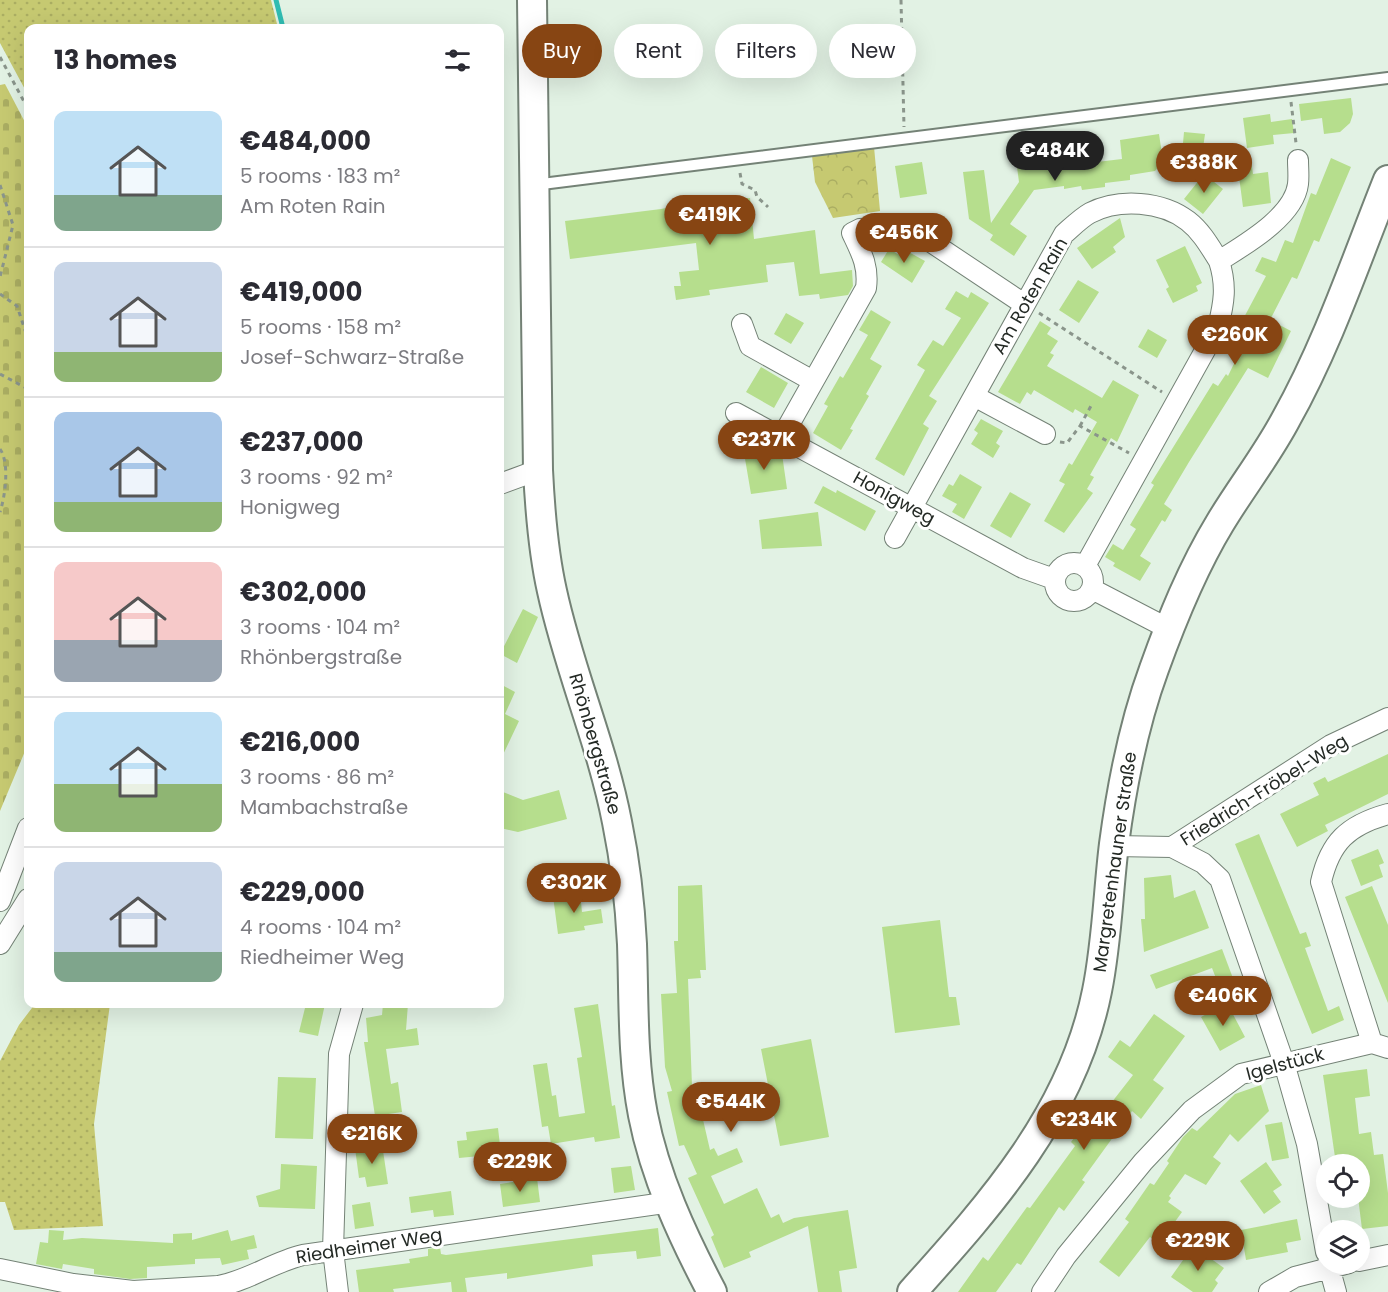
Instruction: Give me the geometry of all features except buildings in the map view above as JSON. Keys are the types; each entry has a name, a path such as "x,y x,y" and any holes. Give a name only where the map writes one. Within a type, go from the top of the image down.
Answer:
{"street":[{"name":"Rhönbergstraße","path":"532,0 538,470 543,546 552,592 607,777 618,826 632,940 631,1009 639,1089 648,1137 692,1253 712,1292"},
{"path":"1219,261 1256,237 1283,213 1298,185 1298,160"},
{"name":"Margretenhauner Straße","path":"912,1292 987,1208 1013,1174 1056,1105 1072,1071 1097,993 1121,792 1138,717 1169,629 1187,585 1219,524 1286,421 1310,372 1388,180"},
{"name":"Am Roten Rain","path":"895,538 1065,234 1088,214 1104,207 1155,205 1187,220 1204,237 1219,261 1226,282 1218,327 1085,566"},
{"path":"782,437 866,288 868,273 866,261 852,233 860,229 908,226 1024,304"},
{"path":"742,324 750,346 813,381"},
{"path":"974,396 1045,434"},
{"name":"Honigweg","path":"736,414 1023,568 1054,579"},
{"path":"504,483 538,470"},
{"path":"1078,563 1085,566 1093,576 1092,589 1081,600 1065,600 1058,594 1054,579 1063,566 1078,563"},
{"path":"1092,589 1169,629"},
{"name":"Friedrich-Fröbel-Weg","path":"1172,847 1331,745 1388,718"},
{"name":"Igelstück","path":"1042,1292 1073,1247 1143,1162 1192,1110 1241,1074 1284,1063 1380,1045 1321,882 1326,861 1334,845 1347,833 1388,814"},
{"path":"0,901 24,838"},
{"path":"1114,846 1172,847 1203,863 1220,879 1284,1063 1307,1144 1321,1220"},
{"path":"0,942 24,905"},
{"path":"338,1292 333,1250 339,1054 352,1008"},
{"name":"Riedheimer Weg","path":"0,1269 73,1284 144,1291 231,1284 287,1259 333,1250 671,1202"},
{"path":"1370,1259 1388,1255"},
{"path":"1269,1292 1316,1267"},
{"path":"1331,1274 1336,1292"}],"lane":[{"path":"534,185 1388,78"}],"path":[{"path":"901,0 904,138"},
{"path":"0,57 24,102"},
{"path":"1290,91 1298,160"},
{"path":"738,159 742,184 755,190 757,197 768,207"},
{"path":"0,185 13,225 0,276"},
{"path":"0,294 17,306 24,327"},
{"path":"1024,304 1176,402"},
{"path":"0,374 24,387"},
{"path":"1045,434 1066,443 1080,426 1092,404"},
{"path":"1080,426 1144,461"},
{"path":"0,449 4,455 5,482 0,513"}],"green space":[{"path":"0,0 271,0 277,24 24,24 24,88 0,43"},
{"path":"5,84 24,120 24,754 0,811 0,85"},
{"path":"874,147 880,211 833,218 815,182 812,156"},
{"path":"32,1008 109,1008 94,1124 103,1226 14,1230 5,1202 0,1202 0,1061 19,1025"}],"waterway":[{"path":"276,0 282,24"}]}
